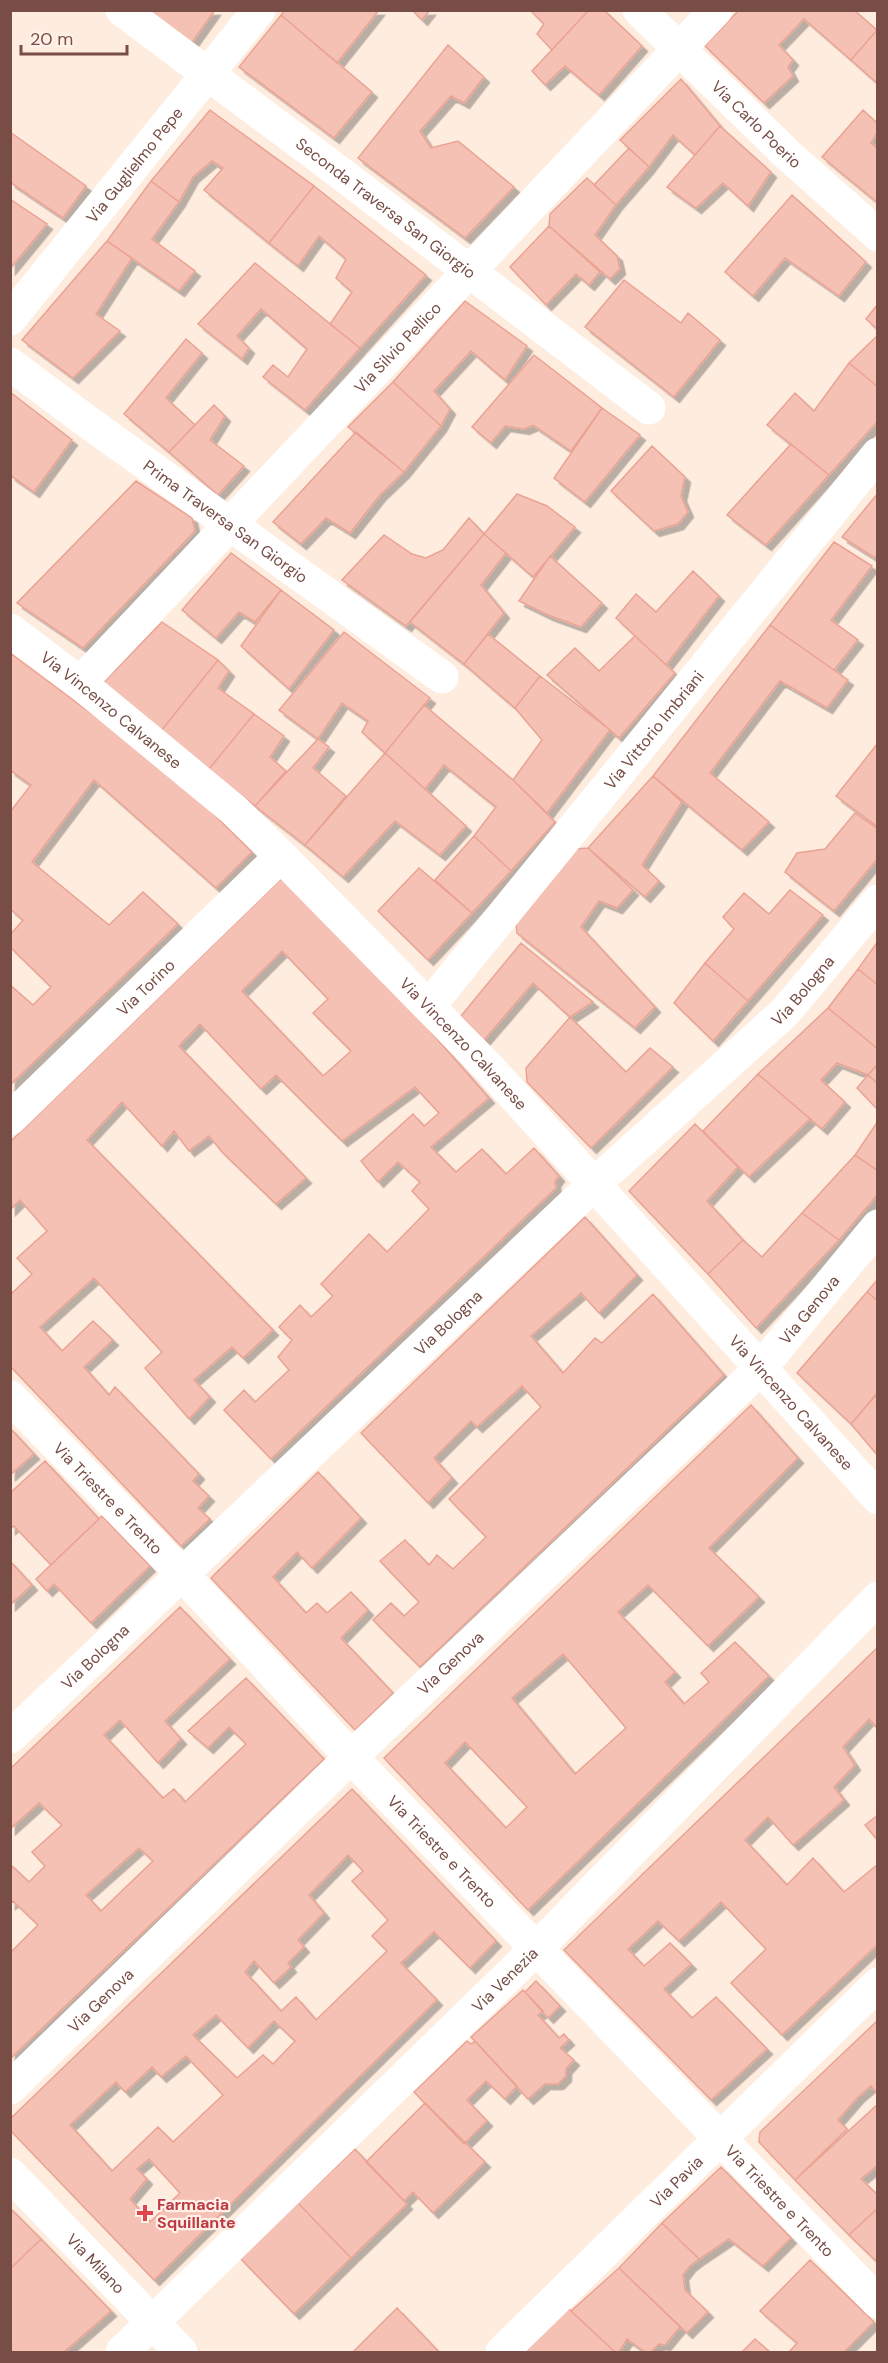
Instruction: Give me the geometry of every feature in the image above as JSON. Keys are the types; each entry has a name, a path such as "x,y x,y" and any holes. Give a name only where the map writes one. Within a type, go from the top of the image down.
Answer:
{"street":[{"name":"Seconda Traversa San Giorgio","path":"122,10 649,408"},
{"name":"Via Guglielmo Pepe","path":"10,319 259,10"},
{"name":"Via Carlo Poerio","path":"639,10 788,155 878,235"},
{"name":"Via Silvio Pellico","path":"80,684 716,10"},
{"name":"Prima Traversa San Giorgio","path":"10,364 442,676"},
{"name":"Via Vittorio Imbriani","path":"429,1006 878,454"},
{"name":"Via Vincenzo Calvanese","path":"10,630 234,810 281,856 488,1067 592,1186 878,1498"},
{"name":"Via Torino","path":"10,1119 281,856"},
{"name":"Via Bologna","path":"10,1737 592,1186 784,1012 878,901"},
{"name":"Via Genova","path":"10,2088 351,1757 759,1370 878,1226"},
{"name":"Via Triestre e Trento","path":"10,1397 182,1574 351,1757 878,2302"},
{"name":"Via Venezia","path":"122,2352 536,1949 878,1598"},
{"name":"Via Pavia","path":"502,2352 878,1984"},
{"name":"Via Milano","path":"10,2174 182,2352"}],"building":[{"path":"138,10 215,10 188,48"},
{"path":"285,10 379,10 337,63 281,15"},
{"path":"412,10 430,10 422,20"},
{"path":"530,10 589,10 552,50 537,34 544,24"},
{"path":"589,10 604,10 642,46 599,95 565,66 545,85 532,71"},
{"path":"739,10 854,10 877,30 851,60 804,19 779,45 793,60 788,67 793,76 764,103 705,46"},
{"path":"281,15 372,92 334,138 239,67"},
{"path":"878,30 878,84 851,60"},
{"path":"448,45 484,77 464,103 451,96 420,131 431,148 458,141 514,187 465,238 358,158"},
{"path":"681,79 720,126 695,155 673,135 649,167 620,140"},
{"path":"210,110 314,186 269,243 204,190 223,168 212,161 193,177 179,202 151,181"},
{"path":"863,110 878,124 878,131 871,143 878,149 878,203 822,157"},
{"path":"720,126 771,172 748,206 723,183 696,208 667,187"},
{"path":"10,132 86,186 63,218 10,182"},
{"path":"629,148 649,167 616,205 594,185"},
{"path":"587,178 616,205 595,235 617,256 620,269 610,279 549,226 550,214"},
{"path":"151,181 179,202 152,239 195,271 179,291 107,241"},
{"path":"314,186 426,275 360,348 330,324 352,292 336,278 346,259 319,236 298,266 269,243"},
{"path":"792,195 866,262 839,296 785,258 753,296 725,272"},
{"path":"10,199 47,224 10,269"},
{"path":"549,226 600,272 589,285 576,274 546,305 510,267"},
{"path":"107,241 132,258 96,314 120,331 73,378 22,340"},
{"path":"255,263 360,348 305,410 263,377 273,365 288,377 307,349 261,309 237,336 249,348 242,359 198,324"},
{"path":"624,280 681,323 688,313 720,340 674,397 585,327"},
{"path":"465,301 527,346 505,380 471,351 434,391 450,409 441,426 393,382"},
{"path":"878,304 878,330 866,319"},
{"path":"878,335 878,387 849,363"},
{"path":"186,339 202,353 166,398 195,425 169,452 124,414"},
{"path":"534,355 602,408 571,451 533,425 524,429 505,426 491,443 472,427"},
{"path":"849,363 878,387 878,421 829,475 767,425 795,393 814,411"},
{"path":"393,382 441,426 404,472 348,427"},
{"path":"10,392 72,440 34,492 10,475"},
{"path":"214,405 225,416 210,440 244,466 218,495 169,452"},
{"path":"602,408 640,435 585,502 554,478"},
{"path":"356,432 404,472 380,495 350,533 326,518 301,544 273,522"},
{"path":"791,444 829,475 766,545 727,515"},
{"path":"652,446 685,477 681,496 688,512 678,524 654,531 611,491"},
{"path":"136,481 192,518 195,531 83,648 17,603"},
{"path":"878,493 878,554 875,558 842,537"},
{"path":"517,494 547,506 575,527 533,577 484,534"},
{"path":"469,518 484,534 406,626 342,580 384,535 412,554 426,558 443,550"},
{"path":"484,534 506,553 481,585 504,613 464,664 410,622"},
{"path":"834,542 872,566 831,620 858,640 834,670 770,625"},
{"path":"231,553 281,590 255,622 239,612 216,638 182,610"},
{"path":"550,556 602,603 581,627 519,601"},
{"path":"693,571 719,596 666,665 616,618 636,594 656,612"},
{"path":"281,590 334,630 289,689 241,646"},
{"path":"162,622 218,660 161,731 102,684"},
{"path":"770,625 848,680 827,708 780,681 710,773 769,822 742,850 653,776"},
{"path":"344,632 430,698 385,753 362,732 368,721 342,703 318,739 279,710"},
{"path":"488,634 540,676 515,708 464,664"},
{"path":"635,636 675,673 619,738 547,675 575,648 599,671"},
{"path":"10,653 174,775 252,852 216,888 94,780 32,862 109,925 143,892 178,924 10,1085 10,985 33,1005 51,987 10,947 10,935 23,920 10,909 10,812 31,785 10,770"},
{"path":"218,660 229,671 218,688 254,714 209,769 161,731"},
{"path":"540,676 610,730 547,813 513,780 542,740 515,708"},
{"path":"424,705 513,780 555,822 511,871 474,836 496,807 444,765 425,789 385,753"},
{"path":"254,714 284,736 270,757 286,771 255,806 209,769"},
{"path":"318,739 329,747 313,768 346,796 305,845 255,806"},
{"path":"878,743 878,827 836,796"},
{"path":"385,753 466,826 440,855 395,821 343,877 305,845"},
{"path":"653,776 682,802 642,865 659,881 645,897 588,848"},
{"path":"855,813 878,829 878,858 834,911 785,872 797,853 825,849"},
{"path":"474,836 511,871 472,913 435,880"},
{"path":"588,848 633,890 617,908 599,901 581,927 655,1007 635,1028 517,933 516,923 576,849"},
{"path":"419,868 472,913 428,960 378,911"},
{"path":"284,876 394,990 489,1098 431,1147 456,1172 482,1149 506,1174 534,1148 559,1176 555,1182 556,1188 271,1459 224,1410 244,1390 255,1402 289,1370 278,1357 292,1340 279,1327 300,1305 311,1317 333,1296 321,1284 369,1234 387,1252 429,1209 412,1191 420,1182 398,1162 378,1182 361,1161 413,1114 424,1126 439,1113 415,1087 342,1141 276,1075 261,1089 200,1024 179,1046 306,1178 276,1204 222,1152 209,1136 189,1151 174,1131 162,1146 122,1102 87,1140 273,1330 243,1358 232,1347 194,1380 210,1397 189,1419 145,1368 162,1352 94,1278 40,1327 62,1351 93,1321 113,1340 84,1367 109,1395 115,1387 199,1474 193,1481 209,1496 198,1508 210,1519 181,1546 10,1366 10,1295 32,1274 17,1258 47,1231 20,1200 10,1210 10,1142","holes":["282,951 328,999 313,1013 351,1051 323,1076 242,991"]},
{"path":"790,890 823,915 748,1001 705,963 734,929 723,917 744,893 769,914"},
{"path":"878,941 878,985 858,969"},
{"path":"521,943 593,1002 570,1017 533,983 484,1040 461,1016"},
{"path":"705,963 748,1001 713,1041 674,1003"},
{"path":"858,969 878,985 878,1049 828,1008"},
{"path":"828,1008 878,1049 878,1064 868,1075 837,1063 821,1080 845,1102 822,1129 758,1074"},
{"path":"570,1017 626,1072 650,1048 673,1067 591,1148 527,1082 526,1068"},
{"path":"878,1064 878,1084 868,1075"},
{"path":"758,1074 810,1119 749,1177 703,1131"},
{"path":"868,1075 878,1084 878,1110 857,1088"},
{"path":"878,1121 878,1171 855,1155"},
{"path":"695,1124 738,1167 707,1201 743,1240 708,1274 629,1191"},
{"path":"855,1155 878,1171 878,1194 839,1240 802,1213"},
{"path":"802,1213 839,1240 756,1328 708,1274 743,1240 762,1257"},
{"path":"585,1217 637,1275 599,1313 581,1293 531,1336 563,1373 595,1338 602,1343 653,1294 724,1375 420,1667 373,1620 391,1603 404,1616 419,1602 380,1561 405,1540 429,1565 437,1555 453,1569 486,1537 449,1499 541,1407 522,1386 477,1427 471,1421 434,1458 452,1478 428,1503 361,1433"},
{"path":"878,1279 878,1301 867,1292"},
{"path":"867,1292 878,1301 878,1392 851,1424 797,1373"},
{"path":"878,1393 878,1456 851,1424"},
{"path":"751,1405 798,1458 709,1548 759,1597 708,1646 648,1585 618,1612 675,1672 665,1682 684,1704 709,1682 701,1673 735,1642 769,1676 528,1910 384,1758","holes":["563,1654 626,1728 575,1774 512,1698","465,1742 527,1807 506,1828 445,1763"]},
{"path":"10,1428 34,1454 10,1475"},
{"path":"45,1461 99,1519 51,1565 14,1526 10,1529 10,1493"},
{"path":"318,1472 361,1518 312,1568 297,1552 273,1577 306,1613 317,1603 327,1613 351,1592 368,1610 341,1638 393,1693 355,1730 211,1578"},
{"path":"102,1516 150,1566 91,1623 54,1584 47,1591 36,1579"},
{"path":"10,1561 32,1585 10,1605"},
{"path":"180,1607 230,1659 165,1721 181,1739 158,1763 120,1720 104,1735 163,1798 174,1789 185,1802 246,1744 229,1727 208,1748 188,1731 246,1678 324,1759 10,2059 10,1953 38,1925 13,1901 10,1904 10,1864 29,1882 45,1866 32,1852 62,1825 39,1803 10,1829 10,1769","holes":["139,1848 153,1861 101,1911 86,1895"]},
{"path":"878,1647 878,1729 869,1719 843,1747 855,1765 834,1787 844,1800 793,1845 768,1817 745,1840 787,1885 813,1858 844,1892 878,1864 878,1944 782,2035 731,1983 766,1949 721,1902 679,1941 658,1921 628,1949 644,1966 670,1943 691,1964 664,1989 692,2018 716,1997 767,2049 711,2100 564,1950"},
{"path":"352,1789 496,1941 470,1968 434,1932 401,1963 437,2000 154,2280 10,2130 10,2119","holes":["348,1855 363,1871 352,1881 388,1920 372,1936 387,1951 316,2020 296,1997 281,2011 245,1972 254,1961 274,1983 291,1967 288,1963 304,1947 298,1940 324,1913 309,1895","216,2015 248,2048 274,2021 295,2041 273,2064 263,2055 237,2078 193,2035","186,2056 223,2095 173,2142 158,2127 112,2171 70,2125 116,2082 125,2092 152,2067 161,2077","149,2159 180,2193 150,2222 130,2199 147,2179 137,2169"]},
{"path":"878,1815 878,1841 865,1825"},
{"path":"536,1981 560,2006 548,2018 525,1992"},
{"path":"523,1990 543,2011 538,2015 559,2038 564,2034 569,2040 560,2048 574,2060 566,2069 566,2076 558,2084 545,2084 528,2099 471,2037"},
{"path":"877,2021 878,2095 871,2086 858,2097 838,2120 847,2129 795,2180 759,2142 760,2132"},
{"path":"467,2041 471,2044 475,2041 517,2086 505,2099 486,2081 467,2100 487,2121 464,2144 414,2092"},
{"path":"425,2103 485,2162 433,2213 413,2192 404,2201 366,2162"},
{"path":"878,2104 878,2165 861,2179 878,2195 878,2208 849,2235 795,2180"},
{"path":"355,2149 407,2204 351,2258 298,2203"},
{"path":"721,2167 791,2238 763,2266 729,2239 699,2259 662,2223"},
{"path":"298,2203 351,2258 294,2314 240,2258"},
{"path":"10,2208 41,2239 10,2269"},
{"path":"878,2208 878,2263 849,2235"},
{"path":"662,2223 699,2259 683,2275 685,2290 708,2312 687,2333 619,2268"},
{"path":"41,2239 111,2311 64,2352 10,2352 10,2269"},
{"path":"810,2260 874,2322 844,2352 789,2352 797,2343 760,2311"},
{"path":"619,2268 680,2327 665,2345 659,2344 651,2352 645,2352 627,2339 619,2352 615,2352 571,2311"},
{"path":"397,2308 439,2352 353,2352"},
{"path":"568,2308 615,2352 525,2352"},
{"path":"755,2339 770,2352 742,2352"}],"place":[{"name":"Farmacia Squillante","path":"145,2213"}]}
